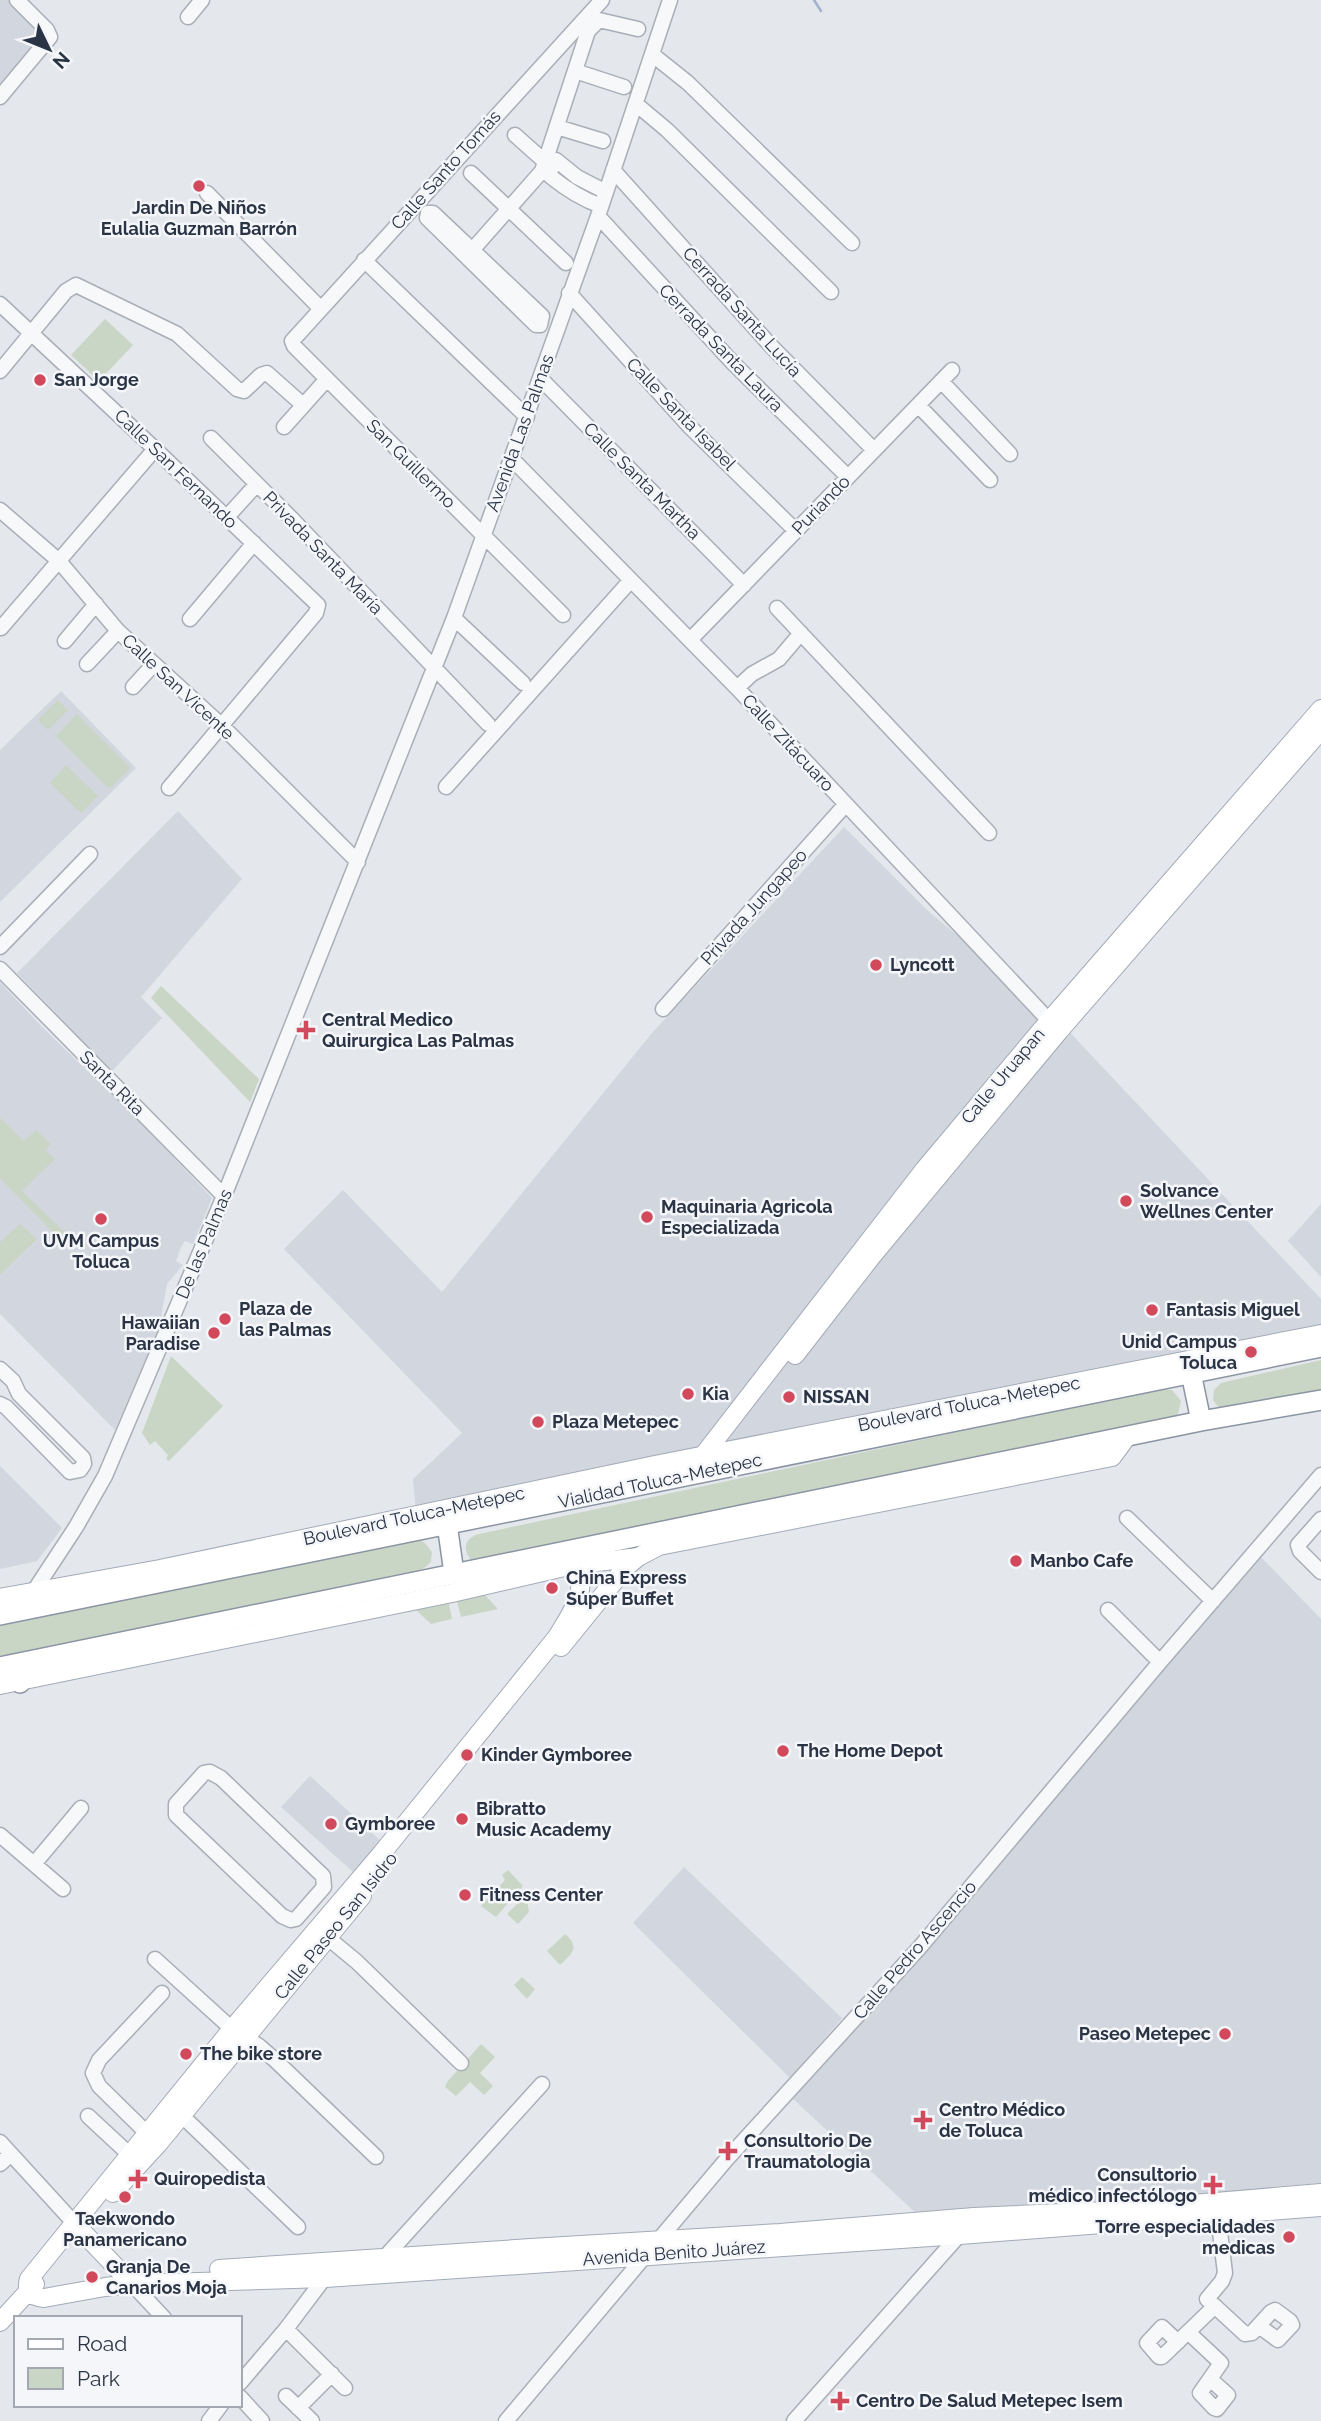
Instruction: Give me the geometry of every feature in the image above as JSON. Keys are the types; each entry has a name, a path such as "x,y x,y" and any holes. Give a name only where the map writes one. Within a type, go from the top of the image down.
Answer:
{"highway":[{"name":"Vialidad Toluca-Metepec","path":"0,1615 22,1611 58,1596 185,1577 421,1522 447,1524 786,1448 1321,1347"},
{"path":"1191,1373 1201,1421"},
{"path":"10,1684 0,1667 1201,1421 1321,1400"},
{"path":"447,1524 454,1573"},
{"path":"659,1546 672,1531"},
{"path":"550,1554 578,1564 598,1545"},
{"path":"160,1569 185,1577"}],"main road":[{"name":"Calle Uruapan","path":"1242,811 1321,709"},
{"name":"Calle Uruapan","path":"702,1457 924,1170 1242,811 1321,730"},
{"name":"Calle Uruapan","path":"734,1451 741,1423 1054,1026"},
{"name":"Boulevard Toluca-Metepec","path":"0,1598 33,1592 58,1596 160,1569 421,1522 702,1457 734,1451 786,1448 1321,1334"},
{"path":"10,1684 439,1596 578,1564 638,1557 659,1546 1112,1457 1126,1438"},
{"name":"Calle Paseo San Isidro","path":"78,2226 604,1592 625,1567 638,1557"},
{"name":"Calle Paseo San Isidro","path":"326,1929 557,1637 579,1593 578,1564"},
{"name":"Calle Paseo San Isidro","path":"4,2318 36,2295 78,2226 130,2155 152,2138"},
{"name":"Avenida Benito Juárez","path":"130,2280 325,2278 974,2217 1109,2211 1321,2193"},
{"name":"Avenida Benito Juárez","path":"36,2295 133,2279 219,2269 385,2257 960,2235 1321,2207"},
{"path":"78,2226 130,2280"}],"street":[{"path":"0,97 50,37 47,30 17,0"},
{"path":"188,17 202,0"},
{"name":"Calle Santo Tomás","path":"292,341 602,0"},
{"name":"Avenida Las Palmas","path":"358,862 454,618 512,459 602,205 670,0"},
{"path":"472,255 551,167 579,72 597,33 594,27 599,20 638,29"},
{"path":"653,55 688,83 852,243"},
{"path":"579,72 624,87"},
{"path":"636,104 667,130 831,292"},
{"path":"561,128 603,142"},
{"name":"Cerrada Santa Laura","path":"515,135 551,167 577,177 733,363 848,477"},
{"name":"Cerrada Santa Lucía","path":"613,170 772,347 874,450"},
{"path":"471,173 566,263"},
{"path":"207,193 320,309"},
{"path":"472,255 542,317 540,325 536,325 472,255"},
{"path":"364,260 527,417"},
{"path":"0,371 66,291 76,285 177,334 237,389 244,391 261,375 268,373 303,405"},
{"name":"Calle Santa Isabel","path":"569,293 690,427 796,531"},
{"name":"Calle San Fernando","path":"0,304 316,603 318,608 221,725"},
{"name":"San Guillermo","path":"292,341 563,615"},
{"name":"Puriando","path":"690,640 951,370"},
{"name":"Calle Santa Martha","path":"540,378 744,584"},
{"path":"284,427 327,379"},
{"path":"941,381 1010,454"},
{"path":"918,405 990,480"},
{"name":"Privada Santa María","path":"211,438 488,724"},
{"path":"1,628 155,449"},
{"name":"Calle Zitácuaro","path":"512,459 737,688 1054,1026"},
{"path":"227,517 256,485"},
{"name":"Calle San Vicente","path":"0,510 59,561 118,631 221,725 358,862"},
{"path":"190,619 254,543"},
{"path":"446,787 631,580"},
{"path":"65,641 96,604"},
{"path":"777,608 989,833"},
{"path":"454,618 523,682"},
{"path":"87,664 118,631"},
{"path":"737,688 752,674 779,659 801,634"},
{"path":"133,687 154,664"},
{"path":"169,788 221,725"},
{"name":"Privada Jungapeo","path":"663,1009 846,804"},
{"path":"0,947 90,854"},
{"name":"De las Palmas","path":"22,1611 105,1476 224,1196 358,862"},
{"name":"Santa Rita","path":"0,969 224,1196"},
{"path":"0,1369 13,1381 19,1394 83,1458 84,1464 80,1470 70,1472 3,1406 19,1394"},
{"name":"Calle Pedro Ascencio","path":"506,2421 726,2160 920,1947 1160,1662 1319,1481"},
{"path":"1127,1518 1213,1601"},
{"path":"1321,1519 1299,1542 1298,1548 1321,1572"},
{"path":"1108,1610 1160,1662"},
{"path":"210,1772 221,1778 323,1876 324,1887 308,1908 291,1920 282,1916 176,1815 176,1804 204,1773 210,1772"},
{"path":"34,1864 80,1808"},
{"path":"0,1835 63,1888"},
{"path":"308,1908 357,1962 461,2063"},
{"path":"155,1959 239,2033 275,2060 376,2157"},
{"path":"152,2138 99,2086 93,2073 99,2060 162,1993"},
{"path":"385,2257 542,2084"},
{"path":"176,2110 298,2227"},
{"path":"88,2116 130,2155"},
{"path":"0,2142 6,2159 78,2226"},
{"path":"1218,2216 1225,2273 1222,2281 1207,2298 1245,2334 1252,2333 1259,2326"},
{"path":"794,2421 974,2217"},
{"path":"242,2381 286,2329 336,2262"},
{"path":"130,2280 162,2316"},
{"path":"1210,2379 1221,2364 1183,2337 1215,2306"},
{"path":"286,2329 345,2388"},
{"path":"299,2408 332,2374"},
{"path":"286,2396 312,2420"},
{"path":"242,2399 262,2421"}],"shaded area":[{"path":"0,0 16,0 50,35 0,88"},
{"path":"61,691 136,768 0,902 0,750"},
{"path":"178,811 242,879 141,997 162,1018 112,1071 17,973"},
{"path":"844,827 927,910 1061,1023 1321,1299 1321,1325 682,1453 416,1512 413,1479 462,1433 284,1249 343,1190 442,1292 652,1033"},
{"name":"UVM Campus Toluca","path":"0,982 212,1198 193,1244 185,1241 181,1247 176,1261 183,1265 167,1284 159,1328 115,1430 0,1314"},
{"path":"1321,1204 1321,1277 1288,1241"},
{"path":"0,1466 62,1528 37,1561 0,1569"},
{"path":"1260,1556 1321,1619 1321,2183 917,2214 791,2097 995,1870"},
{"name":"Gymboree","path":"310,1776 381,1841 353,1872 281,1807"},
{"path":"684,1867 842,2018 790,2078 633,1923"}],"green space":[{"path":"105,319 133,345 99,381 71,355"},
{"path":"58,700 68,710 48,730 38,720"},
{"path":"77,714 131,768 109,789 56,736"},
{"path":"66,765 98,796 81,813 50,783"},
{"path":"161,986 259,1079 250,1102 151,998"},
{"path":"0,1118 24,1141 36,1130 51,1144 45,1150 55,1159 22,1191 70,1238 64,1244 0,1178"},
{"path":"20,1224 37,1239 0,1275 0,1242"},
{"path":"171,1356 223,1406 169,1461 166,1459 168,1455 155,1441 150,1445 142,1433"},
{"path":"1321,1360 1321,1390 1229,1412 1219,1408 1213,1400 1214,1390 1221,1383"},
{"path":"1160,1389 1172,1390 1181,1401 1178,1414 1173,1418 472,1561 466,1549 470,1538 479,1534"},
{"path":"417,1539 425,1543 432,1552 431,1562 423,1569 0,1658 0,1626"},
{"path":"483,1593 498,1609 461,1617 456,1598"},
{"path":"448,1600 452,1619 431,1624 413,1607"},
{"path":"508,1870 523,1886 496,1917 481,1906 505,1880 502,1875"},
{"path":"526,1895 529,1912 518,1924 507,1914"},
{"path":"565,1934 572,1943 573,1950 560,1965 547,1951"},
{"path":"522,1977 535,1989 527,1999 514,1985"},
{"path":"481,2044 495,2057 480,2073 493,2086 484,2095 470,2082 456,2096 445,2087 447,2082"}],"waterway":[{"path":"814,0 821,11"}],"place":[{"name":"Jardin De Niños Eulalia Guzman Barrón","path":"199,186"},
{"name":"San Jorge","path":"40,380"},
{"name":"Lyncott","path":"876,965"},
{"name":"Central Medico Quirurgica Las Palmas","path":"306,1030"},
{"name":"Solvance Wellnes Center","path":"1126,1201"},
{"name":"Maquinaria Agricola Especializada","path":"647,1217"},
{"name":"UVM Campus Toluca","path":"101,1219"},
{"name":"Fantasis Miguel","path":"1152,1310"},
{"name":"Plaza de las Palmas","path":"225,1319"},
{"name":"Hawaiian Paradise","path":"214,1333"},
{"name":"Unid Campus Toluca","path":"1251,1352"},
{"name":"Kia","path":"688,1394"},
{"name":"NISSAN","path":"789,1397"},
{"name":"Plaza Metepec","path":"538,1422"},
{"name":"Manbo Cafe","path":"1016,1561"},
{"name":"China Express Súper Buffet","path":"552,1588"},
{"name":"The Home Depot","path":"783,1751"},
{"name":"Kinder Gymboree","path":"467,1755"},
{"name":"Bibratto Music Academy","path":"462,1819"},
{"name":"Gymboree","path":"331,1824"},
{"name":"Fitness Center","path":"465,1895"},
{"name":"Paseo Metepec","path":"1225,2034"},
{"name":"The bike store","path":"186,2054"},
{"name":"Centro Médico de Toluca","path":"923,2120"},
{"name":"Consultorio De Traumatologia","path":"728,2151"},
{"name":"Quiropedista","path":"138,2179"},
{"name":"Consultorio médico infectólogo","path":"1213,2185"},
{"name":"Taekwondo Panamericano","path":"125,2197"},
{"name":"Torre especialidades medicas","path":"1289,2237"},
{"name":"Granja De Canarios Moja","path":"92,2277"},
{"name":"Centro De Salud Metepec Isem","path":"840,2401"}]}
